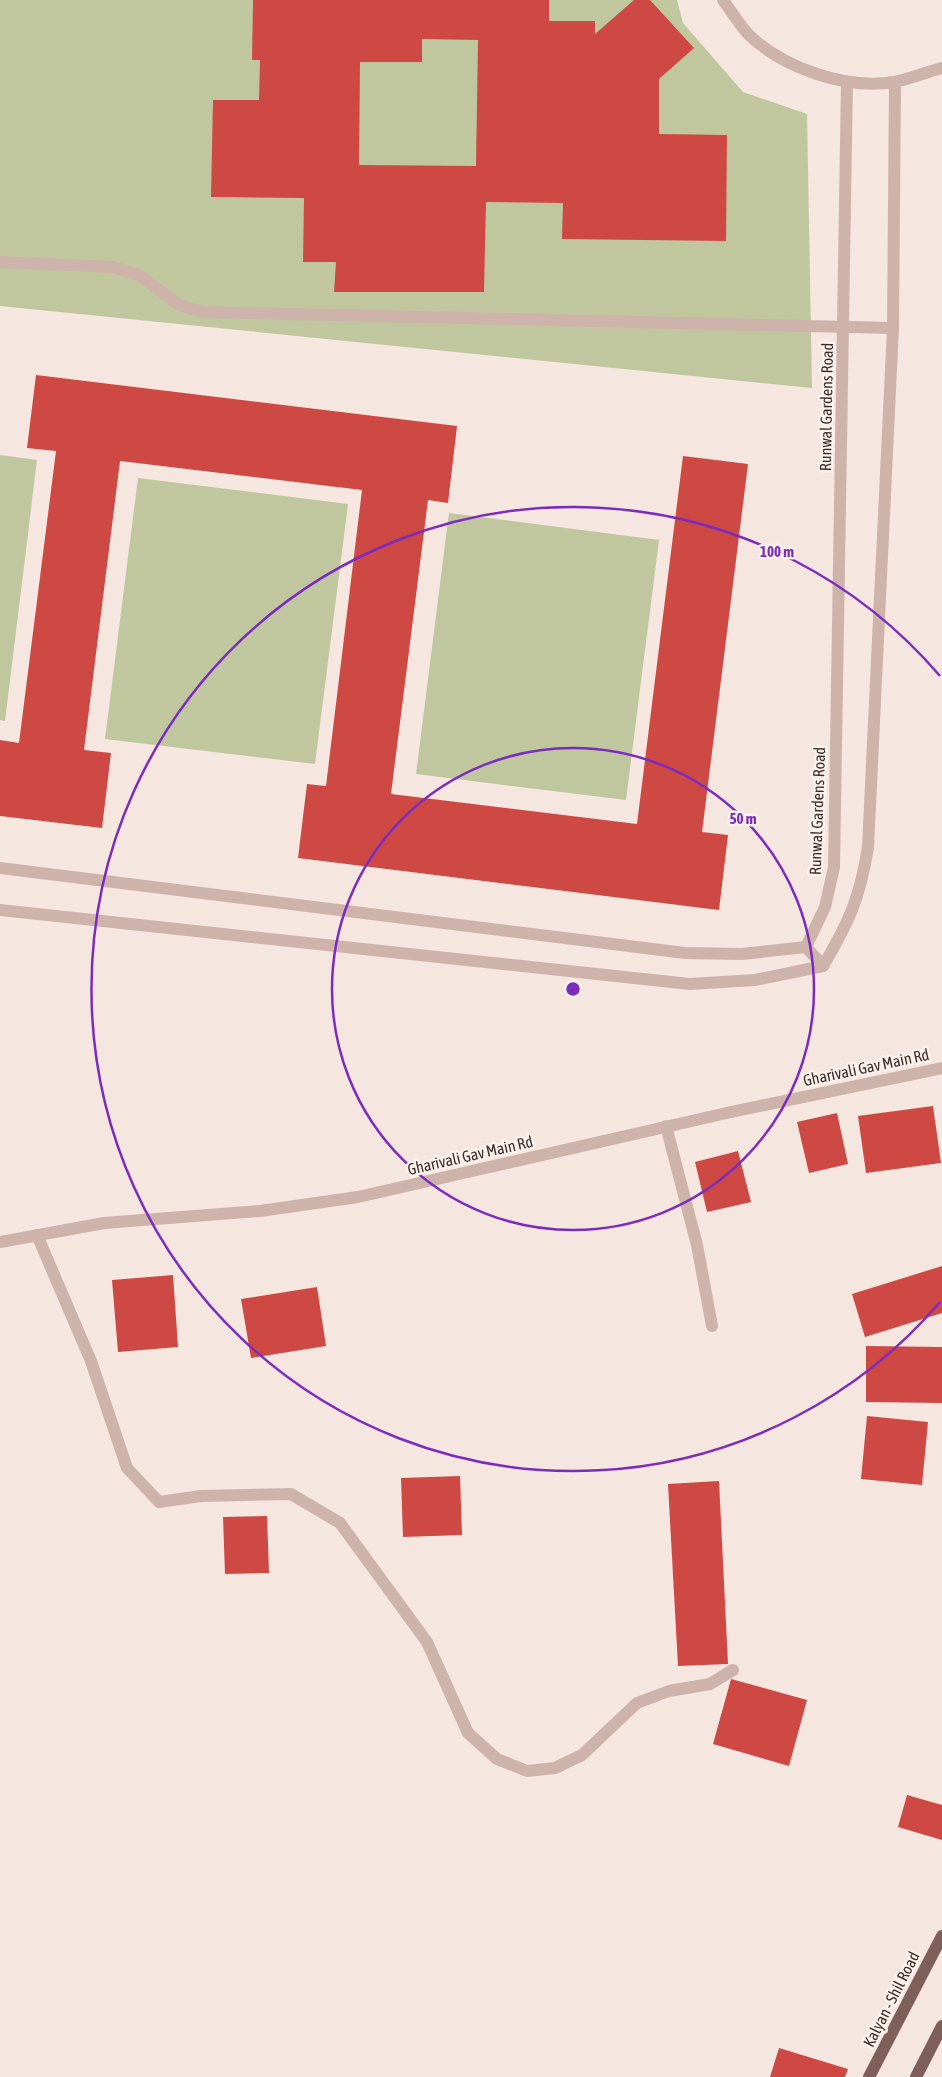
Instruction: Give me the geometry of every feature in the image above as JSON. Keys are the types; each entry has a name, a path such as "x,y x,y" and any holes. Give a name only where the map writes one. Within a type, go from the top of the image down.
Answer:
{"main road":[{"name":"Kalyan - Shil Road","path":"869,2077 942,1936"},
{"path":"916,2077 942,2026"}],"street":[{"path":"723,0 748,34 794,66 847,82 895,82 942,68"},
{"name":"Runwal Gardens Road","path":"806,947 825,908 834,867 847,82"},
{"path":"0,910 690,984 755,980 823,966 846,926 862,885 868,847 893,328 895,82"},
{"path":"0,262 113,267 139,275 179,305 203,312 893,328"},
{"path":"0,868 685,953 742,954 806,947 823,966"},
{"name":"Gharivali Gav Main Rd","path":"0,1242 104,1223 251,1212 358,1197 666,1126 942,1068"},
{"path":"666,1126 697,1245 712,1326"},
{"path":"37,1235 90,1361 126,1468 159,1502 201,1496 291,1494 340,1523 427,1642 468,1733 497,1759 527,1771 555,1768 582,1755 637,1703 669,1691 710,1684 733,1670"}],"green space":[{"path":"0,0 677,0 683,23 743,92 807,114 812,388 0,306"},
{"path":"0,455 37,460 5,721 0,720"},
{"path":"138,478 348,504 315,764 105,739"},
{"path":"449,513 659,540 626,800 416,774"}],"building":[{"path":"253,0 549,0 549,21 595,21 595,34 634,0 650,0 694,48 659,79 659,134 727,135 726,241 562,239 563,203 486,202 484,292 334,292 336,262 303,262 304,198 211,197 213,100 259,100 260,60 252,60","holes":["422,39 478,40 476,166 359,165 360,62 422,62"]},
{"path":"36,375 457,426 448,503 428,500 391,794 637,824 683,456 748,464 702,832 728,835 719,910 298,858 307,784 326,786 362,490 120,461 84,750 111,753 102,828 0,816 0,740 19,743 56,451 27,448"},
{"path":"933,1106 941,1163 866,1173 858,1116"},
{"path":"837,1113 848,1164 809,1173 797,1122"},
{"path":"738,1151 751,1202 707,1212 695,1162"},
{"path":"942,1266 942,1313 865,1337 852,1294"},
{"path":"173,1275 178,1347 118,1352 112,1280"},
{"path":"317,1287 326,1346 251,1358 241,1299"},
{"path":"866,1346 942,1347 942,1403 866,1402"},
{"path":"867,1416 928,1422 922,1485 861,1479"},
{"path":"460,1476 462,1535 403,1537 401,1478"},
{"path":"719,1481 728,1664 678,1666 668,1484"},
{"path":"267,1516 269,1573 225,1574 223,1517"},
{"path":"731,1679 807,1700 789,1766 713,1744"},
{"path":"907,1795 942,1805 942,1840 898,1827"},
{"path":"779,2048 848,2069 845,2077 770,2077"}]}
